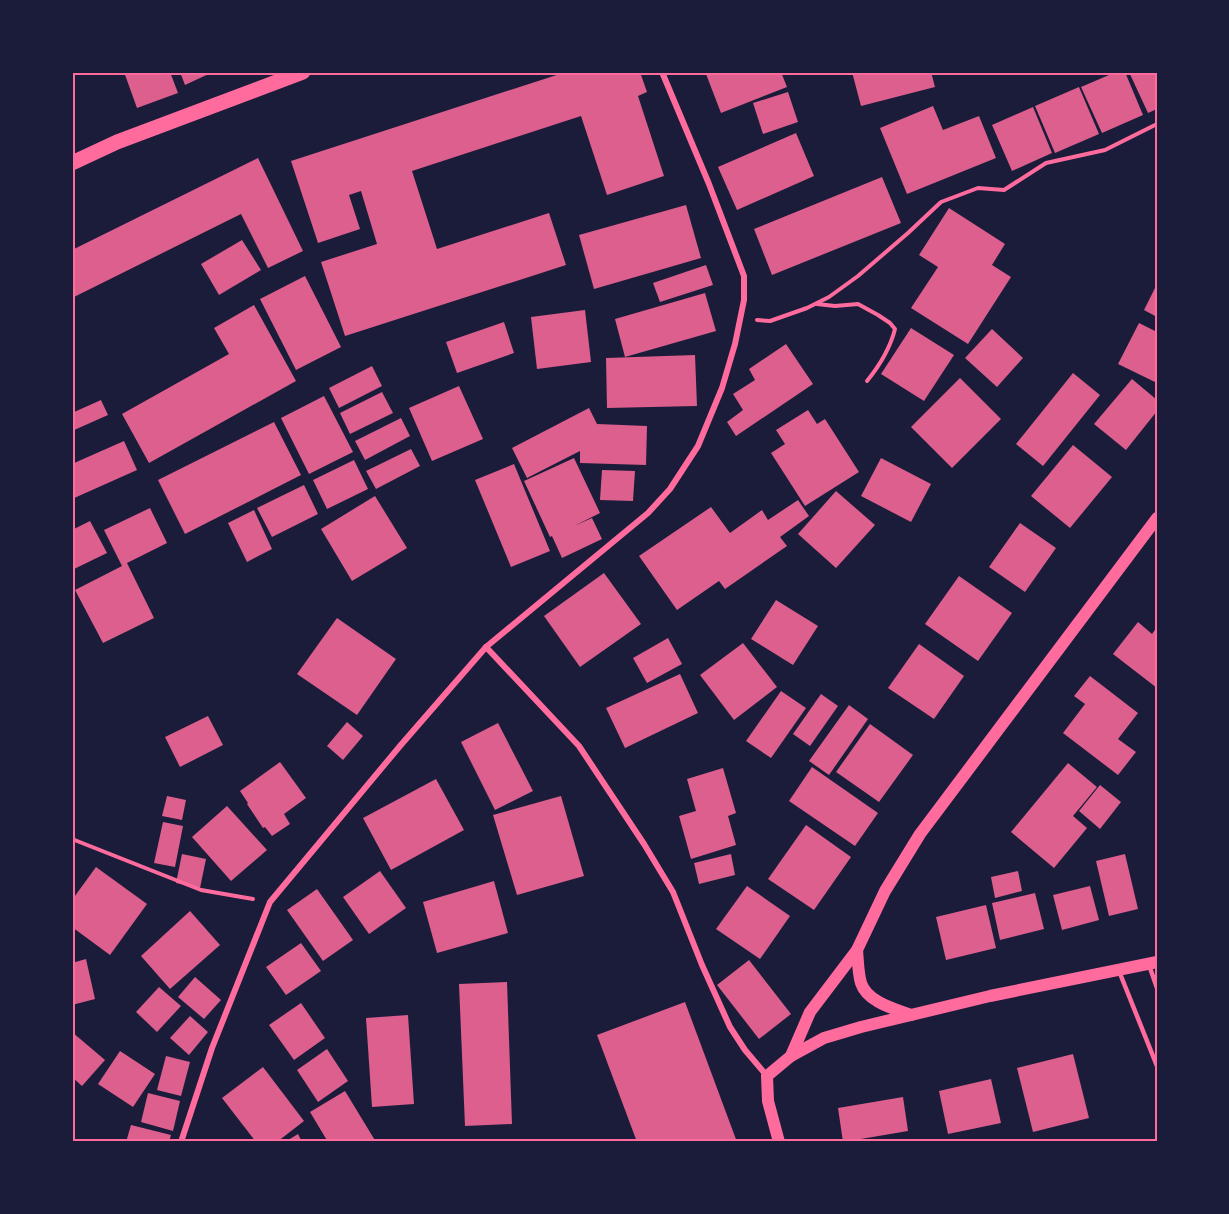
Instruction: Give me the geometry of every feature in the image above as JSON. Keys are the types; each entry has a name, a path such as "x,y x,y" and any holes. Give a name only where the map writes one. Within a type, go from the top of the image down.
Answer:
{"main road":[{"path":"72,163 117,142 303,72"},
{"path":"791,1056 810,1012 857,950 885,891 920,834 1157,518"},
{"path":"857,950 861,983 866,993 884,1005 911,1016"},
{"path":"779,1142 768,1101 767,1076 791,1056 824,1038 990,996 1153,963"}],"street":[{"path":"181,1142 212,1048 270,902 486,647 648,513 670,489 698,446 722,388 735,344 744,303 744,276 710,184 662,72"},
{"path":"486,647 579,746 612,795 673,892 730,1027 767,1076"}],"lane":[{"path":"1153,963 1157,987"},
{"path":"1118,969 1157,1066"}],"path":[{"path":"740,317 770,321 816,304 858,276 941,202 978,188 1004,190 1046,163 1105,150 1157,124"},
{"path":"816,304 835,306 858,304 895,328 883,359 867,381"},
{"path":"72,839 201,890 270,902"}],"building":[{"path":"124,72 170,72 178,93 137,108"},
{"path":"180,72 213,72 185,85"},
{"path":"566,72 640,72 647,92 638,96 664,176 607,195 581,116 412,171 437,249 549,213 566,265 345,336 321,262 377,244 361,191 349,195 360,229 318,243 291,161"},
{"path":"710,72 781,72 787,87 721,113 706,74"},
{"path":"852,72 931,72 935,87 861,106"},
{"path":"1116,72 1125,72 1143,115 1102,133 1081,87"},
{"path":"1129,72 1157,72 1157,109 1148,113"},
{"path":"1079,87 1099,134 1055,153 1035,106"},
{"path":"788,92 798,122 763,134 753,103"},
{"path":"933,106 943,130 979,116 996,158 907,194 880,128"},
{"path":"1033,107 1052,153 1012,171 992,125"},
{"path":"796,133 814,176 737,210 718,167"},
{"path":"258,158 303,251 268,268 241,214 72,298 72,250"},
{"path":"882,177 901,223 772,275 754,229"},
{"path":"686,205 701,258 594,289 579,235"},
{"path":"949,208 1005,244 992,265 1011,277 968,344 911,308 938,267 919,255"},
{"path":"242,240 261,270 219,295 201,264"},
{"path":"706,265 713,285 660,302 653,283"},
{"path":"305,276 341,347 296,370 260,299"},
{"path":"1157,284 1157,317 1144,310"},
{"path":"705,293 716,331 625,357 615,319"},
{"path":"254,305 296,381 149,463 122,414 229,354 214,328"},
{"path":"585,310 591,362 537,369 531,317"},
{"path":"504,322 514,353 457,373 446,342"},
{"path":"1139,323 1157,332 1157,383 1118,364"},
{"path":"911,328 954,355 924,401 881,374"},
{"path":"992,329 1023,358 997,387 965,358"},
{"path":"786,344 813,384 736,436 727,422 743,410 733,394 755,380 749,369"},
{"path":"695,355 697,406 607,408 606,358"},
{"path":"372,366 382,386 339,408 329,388"},
{"path":"1073,373 1100,395 1043,466 1016,444"},
{"path":"960,378 1001,419 952,468 911,427"},
{"path":"1132,379 1157,400 1157,411 1126,450 1094,424"},
{"path":"459,386 483,439 432,461 409,408"},
{"path":"382,392 393,413 350,434 340,413"},
{"path":"324,396 353,452 309,474 281,418"},
{"path":"101,400 108,415 72,431 72,413"},
{"path":"589,408 597,424 647,426 646,465 580,463 580,451 527,478 512,448"},
{"path":"808,410 817,424 825,419 859,472 805,506 771,453 785,444 776,430"},
{"path":"401,418 410,436 365,460 355,441"},
{"path":"274,422 301,475 185,534 158,480"},
{"path":"124,441 137,470 72,499 72,464"},
{"path":"1073,445 1112,477 1070,528 1031,496"},
{"path":"411,449 420,466 376,489 366,471"},
{"path":"574,458 600,513 574,526 592,518 602,539 562,558 524,481"},
{"path":"881,458 931,484 911,522 861,496"},
{"path":"354,460 368,489 327,509 313,480"},
{"path":"514,464 550,551 511,567 475,480"},
{"path":"602,470 635,471 633,501 600,500"},
{"path":"304,485 318,514 272,537 257,508"},
{"path":"836,491 875,525 836,568 798,534"},
{"path":"375,496 407,548 352,581 321,529"},
{"path":"798,500 809,516 780,537 787,546 725,589 719,581 677,610 639,556 711,507 730,533 762,510 768,520"},
{"path":"150,508 167,543 127,563 154,618 103,643 75,590 122,566 104,530"},
{"path":"254,510 272,549 247,562 228,523"},
{"path":"90,521 107,553 72,570 72,530"},
{"path":"1020,523 1056,548 1025,592 989,567"},
{"path":"604,573 641,624 580,667 544,616"},
{"path":"959,576 1012,613 978,661 925,624"},
{"path":"776,600 818,626 793,665 751,639"},
{"path":"337,618 396,659 357,715 297,674"},
{"path":"1138,622 1152,634 1157,627 1157,688 1113,654"},
{"path":"668,638 682,664 647,683 633,658"},
{"path":"743,643 777,687 734,720 700,675"},
{"path":"919,644 964,676 934,719 888,688"},
{"path":"680,674 698,713 625,748 606,708"},
{"path":"1090,676 1138,713 1118,739 1136,752 1118,775 1063,733 1085,704 1074,696"},
{"path":"781,691 806,708 771,758 746,741"},
{"path":"821,694 838,706 810,746 793,734"},
{"path":"849,705 868,719 829,775 809,761"},
{"path":"208,716 223,745 180,767 165,737"},
{"path":"347,722 363,736 343,760 327,746"},
{"path":"498,723 533,791 495,810 461,742"},
{"path":"870,724 913,755 879,802 836,772"},
{"path":"280,762 306,798 284,814 290,824 272,836 265,827 263,828 240,791"},
{"path":"1068,763 1097,787 1073,816 1087,828 1054,868 1011,832"},
{"path":"812,767 878,813 855,846 789,801"},
{"path":"723,768 736,813 728,816 736,845 691,859 679,816 696,811 687,779"},
{"path":"436,779 464,830 391,870 363,818"},
{"path":"1100,785 1121,802 1100,829 1079,811"},
{"path":"167,796 186,800 182,820 162,816"},
{"path":"561,796 584,876 517,895 493,815"},
{"path":"227,806 267,850 231,881 192,837"},
{"path":"163,822 183,826 175,867 154,863"},
{"path":"806,825 851,857 814,910 768,879"},
{"path":"182,854 206,859 200,888 176,883"},
{"path":"731,854 735,875 699,884 694,863"},
{"path":"1125,854 1138,909 1109,916 1096,861"},
{"path":"96,867 147,904 110,955 72,927 72,900"},
{"path":"380,871 406,908 369,934 343,897"},
{"path":"1018,871 1022,891 995,898 991,877"},
{"path":"494,881 508,933 437,953 423,902"},
{"path":"747,886 790,916 760,959 716,929"},
{"path":"1090,886 1099,920 1062,930 1053,895"},
{"path":"317,889 353,940 323,961 287,910"},
{"path":"1035,893 1044,929 1000,940 992,903"},
{"path":"986,905 996,948 946,960 936,917"},
{"path":"190,911 220,945 170,989 141,956"},
{"path":"301,943 321,971 286,995 266,967"},
{"path":"86,959 95,999 72,1005 72,963"},
{"path":"749,960 791,1014 759,1039 717,985"},
{"path":"195,977 221,1000 204,1019 178,997"},
{"path":"507,982 512,1124 465,1126 459,984"},
{"path":"159,987 181,1006 157,1032 136,1012"},
{"path":"685,1002 737,1142 637,1142 597,1035"},
{"path":"301,1003 325,1038 294,1060 269,1025"},
{"path":"408,1015 414,1104 372,1107 366,1018"},
{"path":"190,1016 208,1032 189,1055 170,1038"},
{"path":"72,1032 105,1060 82,1086 72,1077"},
{"path":"327,1049 348,1081 318,1102 297,1070"},
{"path":"120,1051 155,1074 133,1107 98,1084"},
{"path":"1073,1054 1089,1118 1033,1132 1017,1068"},
{"path":"166,1056 190,1062 181,1096 157,1090"},
{"path":"263,1067 304,1121 277,1142 256,1142 222,1098"},
{"path":"991,1079 1001,1123 948,1134 939,1091"},
{"path":"345,1091 376,1142 328,1142 310,1112"},
{"path":"148,1093 180,1101 173,1131 141,1122"},
{"path":"903,1097 908,1131 843,1142 838,1108"},
{"path":"131,1125 171,1135 169,1142 126,1142"},
{"path":"298,1134 302,1142 285,1142"}]}
